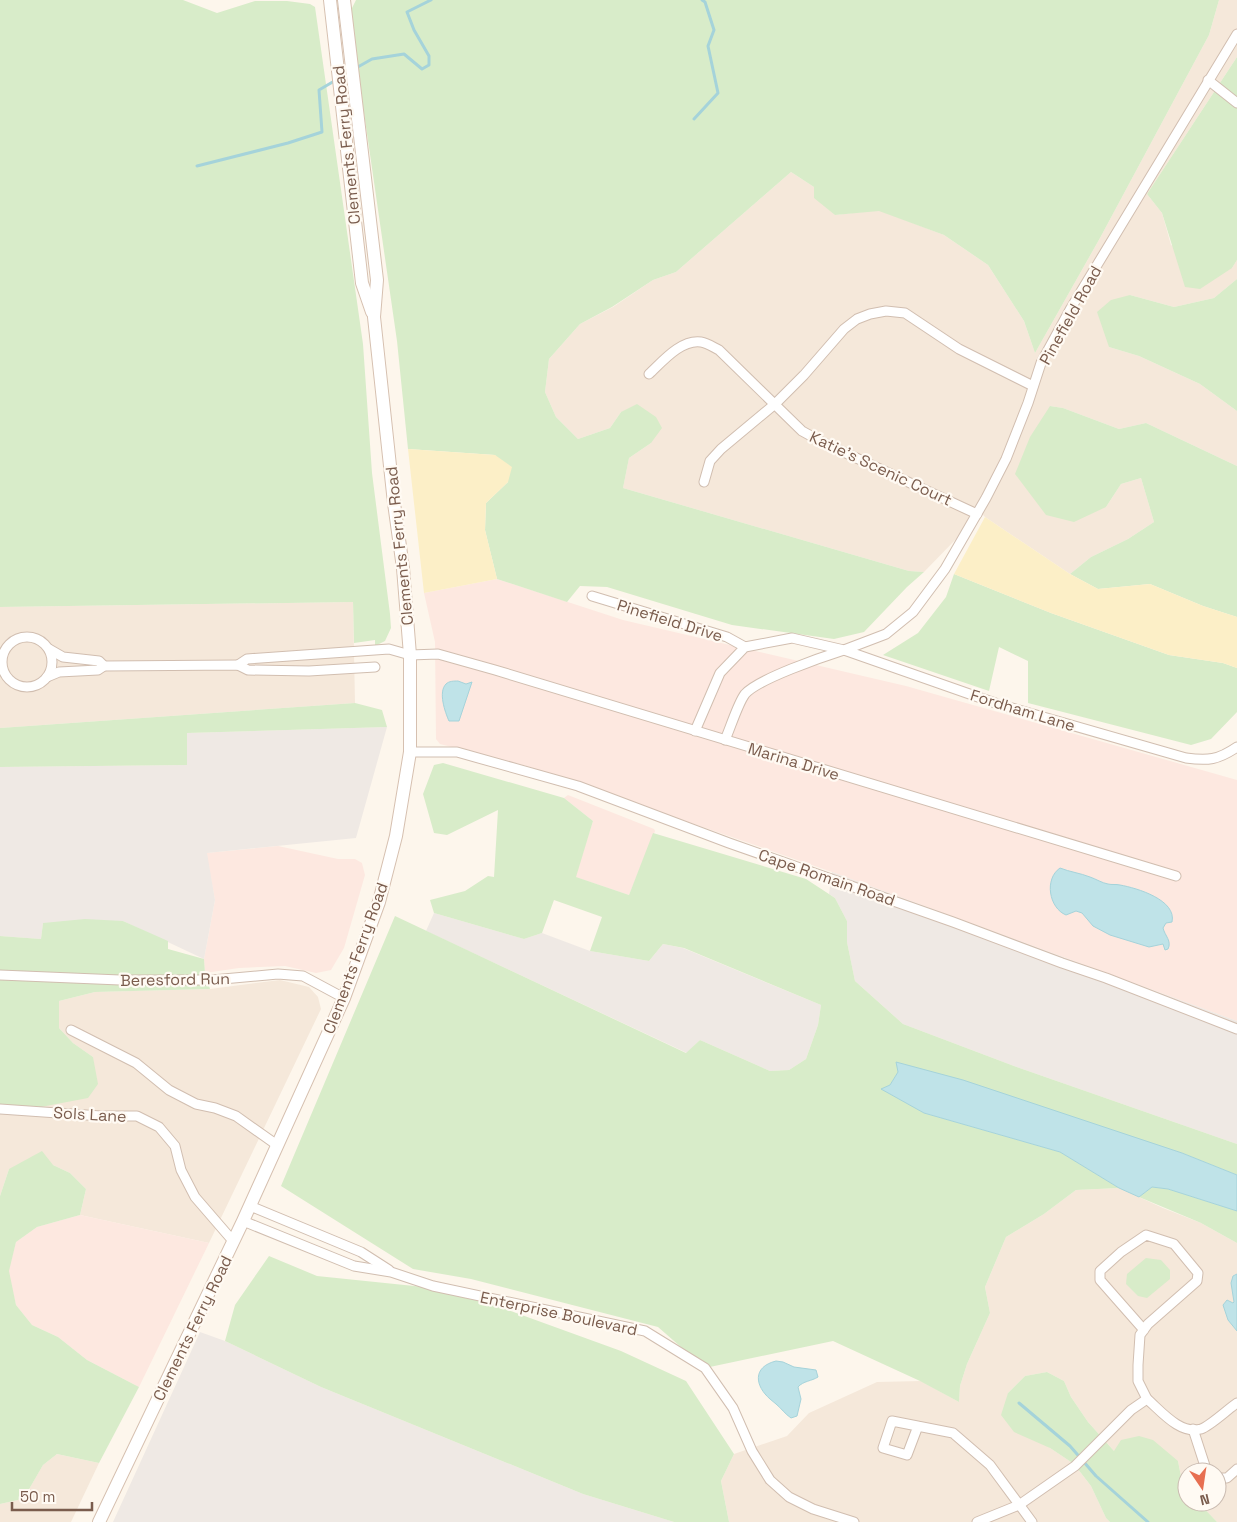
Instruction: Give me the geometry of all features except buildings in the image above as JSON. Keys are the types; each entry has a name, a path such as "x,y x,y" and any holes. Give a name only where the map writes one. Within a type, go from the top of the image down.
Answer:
{"main road":[{"name":"Clements Ferry Road","path":"330,0 362,283 374,317"},
{"name":"Clements Ferry Road","path":"99,1522 243,1221 344,998 379,902 396,836 410,752 410,656 403,568 374,317 377,280 344,0"}],"street":[{"name":"Pinefield Road","path":"725,740 744,695 758,683 818,658 886,634 913,612 945,569 1006,459 1041,363 1071,308 1237,34"},
{"path":"1208,80 1237,103"},
{"path":"704,482 710,462 721,449 775,404 804,375 844,329 858,319 870,314 886,311 905,313 959,349 1033,386"},
{"name":"Katie's Scenic Court","path":"648,374 684,344 700,342 719,350 802,431 977,514"},
{"name":"Pinefield Drive","path":"592,596 727,637 745,647"},
{"path":"47,677 52,666 52,657 43,643 36,638 19,638 11,642 2,653 1,664 4,677 14,684 29,688 37,685 47,677 60,672 98,670 104,666 238,665 248,670 310,671 375,667"},
{"path":"695,731 720,673 745,647 792,638 844,650"},
{"path":"238,665 247,659 389,648 410,656"},
{"path":"48,649 63,657 99,661 104,666"},
{"name":"Fordham Lane","path":"844,650 998,704 1186,758 1205,761 1224,756 1237,747"},
{"name":"Marina Drive","path":"410,656 438,654 504,672 1176,876"},
{"name":"Cape Romain Road","path":"410,752 458,752 578,786 729,843 1106,978 1237,1030"},
{"name":"Beresford Run","path":"0,975 120,980 212,980 278,974 303,976 344,998"},
{"path":"71,1030 136,1063 170,1090 190,1100 236,1116 277,1145"},
{"name":"Sols Lane","path":"0,1109 101,1116 137,1116 159,1127 176,1146 181,1170 194,1197 233,1240"},
{"name":"Enterprise Boulevard","path":"250,1206 361,1252 391,1272"},
{"name":"Enterprise Boulevard","path":"243,1221 354,1266 391,1272 434,1286 645,1331 705,1368 733,1408 752,1452 770,1480 789,1497 812,1509 854,1522"},
{"path":"1144,1330 1100,1280 1100,1271 1121,1252 1146,1235 1174,1244 1198,1273 1197,1281 1148,1324 1144,1330 1140,1336 1138,1381 1147,1399 1176,1424 1190,1430 1202,1428 1237,1403"},
{"path":"977,1522 1019,1505 1075,1466 1131,1410 1147,1399"},
{"path":"918,1426 907,1455 883,1448 892,1421 918,1426 953,1433 990,1465 1032,1522"},
{"path":"1193,1429 1204,1462"},
{"path":"1227,1478 1237,1469"}],"shaded area":[{"path":"1219,0 1237,0 1237,57 1147,194 1162,213 1171,245 1232,268 1237,260 1237,279 1214,298 1174,307 1130,295 1109,347 1139,356 1200,384 1237,411 1237,466 1146,423 1119,429 1063,408 1050,406 1106,507 1121,484 1141,478 1154,522 1128,539 1091,557 1070,574 985,517 975,506 958,537 924,572 909,571 623,488 629,458 651,443 621,412 610,428 578,439 556,417 545,392 549,359 580,324 613,307 653,280 676,272 791,172 814,187 835,215 879,210 944,235 988,265 1024,321 1035,353 1100,238 1209,35"},
{"path":"497,579 623,620 906,686 1237,780 1237,1021 832,872 527,766 440,744 436,739 435,642 424,593"},
{"path":"353,602 355,703 0,728 0,607"},
{"path":"387,727 356,838 207,853 215,900 204,959 123,921 43,923 41,939 0,936 0,767 187,765 187,733"},
{"path":"568,795 654,829 655,831 629,895 575,877 593,821 564,798"},
{"path":"278,846 338,859 355,859 362,863 365,875 344,948 331,970 316,973 285,966 239,968 205,973 204,959 215,900 206,853"},
{"path":"832,872 1237,1021 1237,1144 1014,1066 903,1024 855,981 847,942 847,921 835,898 829,894"},
{"path":"434,913 524,939 542,933 590,951 649,961 663,944 683,948 821,1005 818,1025 806,1059 789,1070 770,1071 700,1040 687,1053 426,931"},
{"path":"280,980 309,987 318,997 321,1009 209,1243 80,1215 86,1189 70,1173 53,1165 9,1169 0,1196 0,1105 93,1057 73,1043 59,1028 59,1001 95,992 210,989"},
{"path":"1119,1188 1201,1223 1237,1243 1237,1522 1217,1522 1208,1512 1227,1512 1227,1462 1178,1462 1114,1451 1088,1422 1071,1397 1064,1381 1047,1372 1025,1376 1008,1393 1050,1448 1074,1464 1091,1486 1106,1518 1110,1522 729,1522 721,1481 734,1454 787,1436 809,1413 877,1382 921,1381 959,1402 960,1386 967,1364 990,1313 985,1287 1006,1237 1044,1214 1076,1190"},
{"path":"80,1215 209,1243 139,1387 87,1360 58,1337 32,1325 16,1305 8,1271 16,1242 37,1227"},
{"path":"200,1332 225,1341 321,1387 583,1494 674,1522 113,1522"},
{"path":"57,1454 99,1463 71,1522 0,1522 0,1504 18,1500 28,1491 43,1465"}],"green space":[{"path":"0,0 183,0 217,13 255,1 287,1 310,4 315,7 363,344 372,473 390,614 391,628 385,641 375,646 375,640 354,643 353,602 0,607"},
{"path":"356,0 1219,0 1209,35 1100,238 1035,353 1024,321 988,265 944,235 879,211 835,215 814,198 814,187 791,172 676,272 653,280 612,307 580,324 549,359 545,392 556,417 578,439 610,428 621,412 637,404 656,417 662,428 651,443 629,458 623,488 909,571 924,572 864,632 834,639 732,625 607,587 580,586 567,602 497,579 485,530 486,503 508,482 495,455 408,449 397,341 351,23 351,10"},
{"path":"1237,57 1237,260 1232,268 1200,289 1185,287 1162,213 1147,194"},
{"path":"1237,279 1237,411 1200,384 1139,356 1109,347 1097,312 1111,300 1130,295 1174,307 1214,298"},
{"path":"1050,406 1063,408 1119,429 1146,423 1237,466 1237,617 1203,606 1150,584 1098,589 1070,574 1091,557 1128,539 1154,522 1141,478 1121,484 1106,507 1074,522 1046,515 1015,474 1030,437"},
{"path":"954,574 1051,613 1169,655 1223,663 1237,668 1237,712 1211,739 1191,745 1028,703 1028,661 999,647 989,691 883,655 918,633 946,597"},
{"path":"355,703 382,710 387,727 187,733 187,765 0,767 0,728"},
{"path":"443,763 564,798 593,821 576,877 629,895 653,833 806,879 835,898 847,921 847,942 855,981 903,1024 1014,1066 1237,1144 1237,1175 1182,1153 898,1072 890,1085 882,1089 924,1113 1060,1152 1119,1188 1076,1190 1044,1214 1006,1237 985,1287 990,1313 967,1364 960,1386 959,1402 920,1381 833,1341 705,1368 658,1327 471,1279 413,1269 281,1186 395,916 686,1053 700,1040 770,1071 789,1070 806,1059 818,1025 821,1005 684,948 663,944 649,961 590,951 602,917 554,900 542,933 524,939 434,913 430,900 465,891 488,876 494,877 498,810 447,835 434,833 423,794 434,765"},
{"path":"85,919 123,921 168,941 168,949 204,959 205,973 210,989 95,992 59,1001 59,1028 73,1043 93,1057 98,1084 88,1098 25,1110 0,1109 0,936 41,939 43,923"},
{"path":"42,1151 53,1165 70,1173 86,1189 80,1215 37,1227 16,1242 9,1271 16,1305 32,1325 58,1337 87,1360 139,1387 99,1463 57,1454 43,1465 28,1491 18,1500 0,1504 0,1196 9,1169"},
{"path":"1152,1187 1168,1189 1237,1211 1237,1243 1201,1223 1139,1197"},
{"path":"269,1256 317,1276 453,1290 621,1351 686,1381 734,1454 721,1481 729,1522 674,1522 583,1494 321,1387 225,1341 235,1305"},
{"path":"1146,1258 1161,1260 1170,1270 1170,1279 1147,1298 1138,1296 1126,1284 1127,1274"},
{"path":"1047,1372 1064,1381 1071,1397 1088,1422 1114,1451 1121,1440 1139,1436 1153,1440 1178,1461 1177,1512 1208,1512 1217,1522 1110,1522 1106,1518 1091,1486 1074,1464 1050,1448 1014,1432 1001,1415 1008,1393 1025,1376"}],"sand":[{"path":"408,449 495,455 512,467 508,482 486,503 485,530 497,579 424,593"},
{"path":"985,517 1070,574 1098,589 1150,584 1203,606 1237,617 1237,668 1223,663 1169,655 1051,613 954,574"}],"water":[{"path":"458,681 466,684 472,682 459,721 449,721 443,702 443,692 447,683"},
{"path":"1060,868 1106,883 1136,889 1162,901 1172,914 1172,922 1166,923 1163,928 1169,941 1168,949 1165,950 1163,944 1149,947 1110,935 1093,926 1082,913 1076,911 1066,915 1060,911 1052,900 1050,886 1055,873"},
{"path":"896,1062 963,1080 1182,1153 1237,1175 1237,1211 1168,1189 1152,1187 1139,1197 1119,1188 1060,1152 924,1113 881,1089 890,1085 898,1072"},
{"path":"1237,1274 1237,1331 1228,1320 1223,1305 1227,1300 1234,1302 1231,1283 1233,1276"},
{"path":"776,1361 794,1367 816,1370 818,1377 802,1383 798,1387 801,1399 797,1416 791,1418 765,1394 759,1383 758,1377 763,1368"}],"waterway":[{"path":"356,68 372,59 404,54 422,69 429,65 429,56 414,30 407,12 431,0"},
{"path":"694,119 718,93 708,46 714,30 705,2 702,0"},
{"path":"197,166 288,143 322,132 319,90 336,80"},
{"path":"1019,1403 1070,1446 1096,1476 1148,1522"}]}
